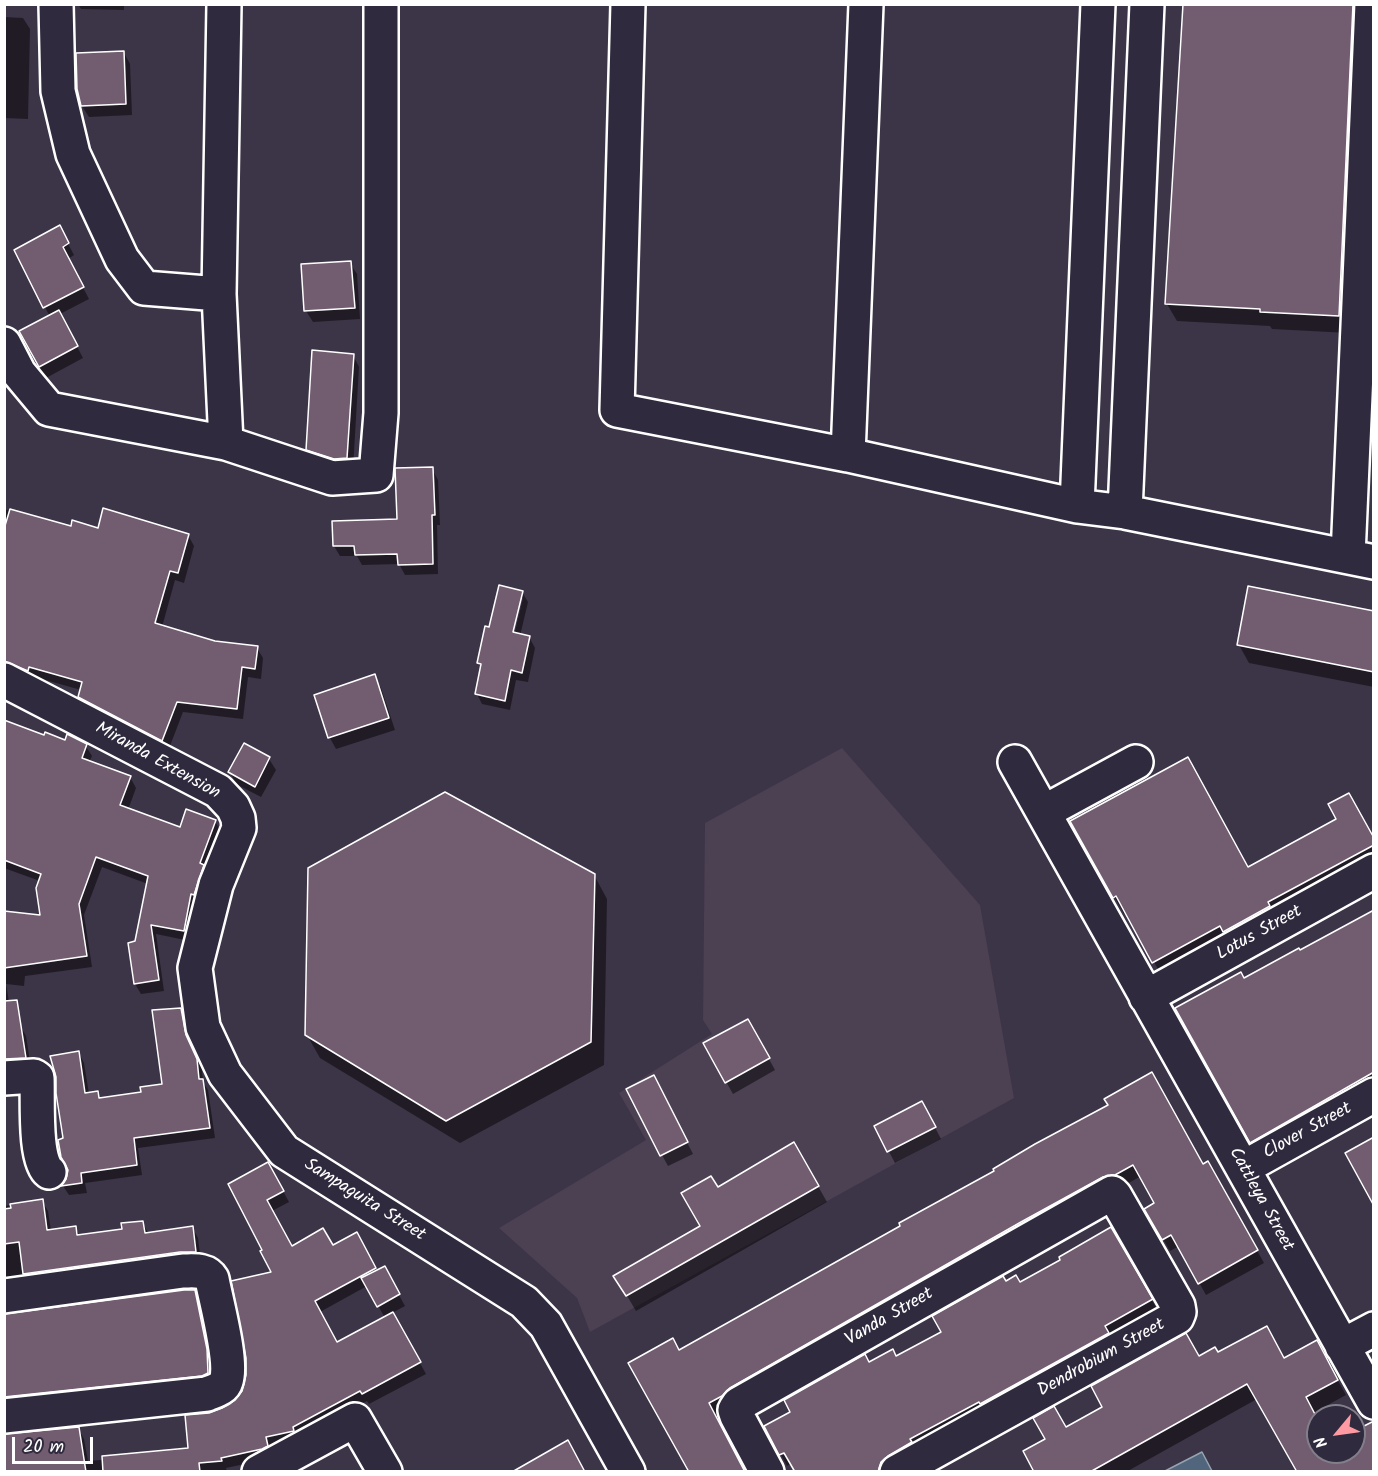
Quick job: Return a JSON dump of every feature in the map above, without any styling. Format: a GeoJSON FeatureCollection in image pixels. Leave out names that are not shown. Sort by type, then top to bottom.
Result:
{"type":"FeatureCollection","features":[{"type":"Feature","properties":{"kind":"street"},"geometry":{"type":"LineString","coordinates":[[56,4],[58,91],[73,154],[122,259],[144,288],[219,294]]}},
{"type":"Feature","properties":{"kind":"street"},"geometry":{"type":"LineString","coordinates":[[224,4],[219,294],[226,443]]}},
{"type":"Feature","properties":{"kind":"street"},"geometry":{"type":"LineString","coordinates":[[4,344],[19,373],[49,409],[226,443],[332,478],[376,475],[381,413],[381,4]]}},
{"type":"Feature","properties":{"kind":"street"},"geometry":{"type":"LineString","coordinates":[[628,4],[617,410],[848,455],[1077,506],[1125,512],[1361,559],[1372,4]]}},
{"type":"Feature","properties":{"kind":"street"},"geometry":{"type":"LineString","coordinates":[[848,455],[866,4]]}},
{"type":"Feature","properties":{"kind":"street"},"geometry":{"type":"LineString","coordinates":[[1077,506],[1098,4]]}},
{"type":"Feature","properties":{"kind":"street"},"geometry":{"type":"LineString","coordinates":[[1125,512],[1147,4]]}},
{"type":"Feature","properties":{"kind":"street","name":"Miranda Extension"},"geometry":{"type":"LineString","coordinates":[[4,680],[218,791],[233,807],[239,828],[216,885]]}},
{"type":"Feature","properties":{"kind":"street","name":"Cattleya Street"},"geometry":{"type":"LineString","coordinates":[[1016,762],[1374,1402]]}},
{"type":"Feature","properties":{"kind":"street"},"geometry":{"type":"LineString","coordinates":[[1044,813],[1136,762]]}},
{"type":"Feature","properties":{"kind":"street","name":"Lotus Street"},"geometry":{"type":"LineString","coordinates":[[1146,997],[1374,871]]}},
{"type":"Feature","properties":{"kind":"street","name":"Sampaguita Street"},"geometry":{"type":"LineString","coordinates":[[216,885],[195,968],[203,1027],[225,1074],[284,1151],[524,1302],[546,1325],[628,1472]]}},
{"type":"Feature","properties":{"kind":"street"},"geometry":{"type":"LineString","coordinates":[[4,1078],[34,1076],[37,1078],[40,1154],[43,1168],[49,1172]]}},
{"type":"Feature","properties":{"kind":"street","name":"Clover Street"},"geometry":{"type":"LineString","coordinates":[[1242,1168],[1374,1095]]}},
{"type":"Feature","properties":{"kind":"street","name":"Dendrobium Street"},"geometry":{"type":"LineString","coordinates":[[901,1470],[1178,1317],[1178,1306],[1127,1216],[1115,1196],[1112,1193],[1107,1194]]}},
{"type":"Feature","properties":{"kind":"street","name":"Vanda Street"},"geometry":{"type":"LineString","coordinates":[[767,1472],[737,1416],[735,1410],[739,1404],[1107,1194]]}},
{"type":"Feature","properties":{"kind":"street"},"geometry":{"type":"LineString","coordinates":[[4,1296],[183,1271],[203,1272],[209,1274],[212,1279],[227,1362],[227,1380],[207,1394],[4,1416]]}},
{"type":"Feature","properties":{"kind":"street"},"geometry":{"type":"LineString","coordinates":[[1342,1346],[1374,1329]]}},
{"type":"Feature","properties":{"kind":"street"},"geometry":{"type":"LineString","coordinates":[[259,1472],[355,1420],[385,1472]]}},
{"type":"Feature","properties":{"kind":"shaded area"},"geometry":{"type":"Polygon","coordinates":[[[842,748],[980,905],[1014,1098],[590,1332],[577,1298],[499,1228],[646,1140],[619,1093],[712,1034],[703,1020],[705,823],[842,748]]]}},
{"type":"Feature","properties":{"kind":"water"},"geometry":{"type":"Polygon","coordinates":[[[1202,1452],[1212,1471],[1165,1471],[1202,1452]]]}},
{"type":"Feature","properties":{"kind":"building"},"geometry":{"type":"Polygon","coordinates":[[[1183,4],[1353,4],[1339,316],[1165,304],[1183,4]]]}},
{"type":"Feature","properties":{"kind":"building"},"geometry":{"type":"Polygon","coordinates":[[[124,51],[126,104],[81,106],[77,89],[76,53],[124,51]]]}},
{"type":"Feature","properties":{"kind":"building"},"geometry":{"type":"Polygon","coordinates":[[[60,225],[69,243],[63,247],[84,287],[43,308],[14,250],[60,225]]]}},
{"type":"Feature","properties":{"kind":"building"},"geometry":{"type":"Polygon","coordinates":[[[351,261],[355,308],[304,311],[301,264],[351,261]]]}},
{"type":"Feature","properties":{"kind":"building"},"geometry":{"type":"Polygon","coordinates":[[[59,310],[78,346],[39,367],[19,331],[59,310]]]}},
{"type":"Feature","properties":{"kind":"building"},"geometry":{"type":"Polygon","coordinates":[[[312,350],[354,354],[347,458],[334,459],[306,450],[312,350]]]}},
{"type":"Feature","properties":{"kind":"building"},"geometry":{"type":"Polygon","coordinates":[[[433,467],[435,515],[432,515],[433,564],[398,565],[397,554],[355,555],[354,546],[333,546],[332,521],[397,519],[395,468],[433,467]]]}},
{"type":"Feature","properties":{"kind":"building"},"geometry":{"type":"Polygon","coordinates":[[[103,508],[189,534],[178,573],[170,571],[155,623],[215,641],[258,646],[255,669],[242,667],[237,709],[177,702],[162,741],[78,697],[82,682],[29,667],[28,671],[4,661],[4,529],[10,509],[71,526],[72,520],[98,528],[103,508]]]}},
{"type":"Feature","properties":{"kind":"building"},"geometry":{"type":"Polygon","coordinates":[[[499,585],[523,591],[513,632],[530,636],[522,673],[511,670],[505,701],[475,694],[481,664],[477,663],[485,626],[489,627],[499,585]]]}},
{"type":"Feature","properties":{"kind":"building"},"geometry":{"type":"Polygon","coordinates":[[[1248,586],[1374,611],[1374,672],[1237,645],[1248,586]]]}},
{"type":"Feature","properties":{"kind":"building"},"geometry":{"type":"Polygon","coordinates":[[[375,674],[389,718],[328,738],[314,695],[375,674]]]}},
{"type":"Feature","properties":{"kind":"building"},"geometry":{"type":"Polygon","coordinates":[[[4,720],[65,740],[67,734],[87,744],[82,758],[131,776],[120,805],[180,827],[186,809],[216,820],[200,863],[204,865],[194,895],[191,894],[184,931],[151,925],[159,980],[134,984],[128,943],[135,941],[148,876],[96,857],[79,904],[87,956],[4,968],[4,911],[40,915],[36,888],[41,874],[4,860],[4,720]]]}},
{"type":"Feature","properties":{"kind":"building"},"geometry":{"type":"Polygon","coordinates":[[[244,743],[270,757],[255,787],[228,772],[244,743]]]}},
{"type":"Feature","properties":{"kind":"building"},"geometry":{"type":"Polygon","coordinates":[[[1188,757],[1248,867],[1336,819],[1328,804],[1349,793],[1374,838],[1374,845],[1268,902],[1270,906],[1223,932],[1220,926],[1152,963],[1116,896],[1113,898],[1070,821],[1188,757]]]}},
{"type":"Feature","properties":{"kind":"building"},"geometry":{"type":"Polygon","coordinates":[[[445,792],[595,874],[591,1042],[446,1121],[305,1035],[308,868],[445,792]]]}},
{"type":"Feature","properties":{"kind":"building"},"geometry":{"type":"Polygon","coordinates":[[[1374,910],[1374,1072],[1250,1143],[1175,1008],[1241,972],[1244,978],[1374,910]]]}},
{"type":"Feature","properties":{"kind":"building"},"geometry":{"type":"Polygon","coordinates":[[[17,1000],[26,1058],[4,1059],[4,1001],[17,1000]]]}},
{"type":"Feature","properties":{"kind":"building"},"geometry":{"type":"Polygon","coordinates":[[[181,1008],[186,1035],[197,1059],[199,1079],[203,1079],[210,1128],[134,1138],[137,1165],[81,1173],[82,1183],[61,1186],[68,1170],[61,1157],[58,1140],[63,1138],[56,1093],[56,1077],[50,1056],[79,1051],[85,1093],[98,1091],[99,1098],[141,1092],[140,1087],[162,1084],[152,1010],[181,1008]]]}},
{"type":"Feature","properties":{"kind":"building"},"geometry":{"type":"Polygon","coordinates":[[[748,1019],[770,1058],[725,1083],[703,1043],[748,1019]]]}},
{"type":"Feature","properties":{"kind":"building"},"geometry":{"type":"Polygon","coordinates":[[[1152,1072],[1203,1164],[1208,1161],[1258,1250],[1198,1284],[1171,1235],[1162,1240],[1144,1209],[1154,1203],[1133,1165],[1115,1175],[1103,1177],[1021,1222],[730,1388],[722,1396],[709,1403],[745,1472],[689,1472],[628,1363],[673,1338],[679,1350],[900,1226],[899,1223],[994,1171],[993,1169],[1035,1144],[1108,1105],[1104,1099],[1152,1072]]]}},
{"type":"Feature","properties":{"kind":"building"},"geometry":{"type":"Polygon","coordinates":[[[654,1075],[688,1142],[660,1156],[626,1089],[654,1075]]]}},
{"type":"Feature","properties":{"kind":"building"},"geometry":{"type":"Polygon","coordinates":[[[922,1101],[936,1127],[887,1152],[874,1126],[922,1101]]]}},
{"type":"Feature","properties":{"kind":"building"},"geometry":{"type":"Polygon","coordinates":[[[1374,1137],[1374,1206],[1345,1153],[1374,1137]]]}},
{"type":"Feature","properties":{"kind":"building"},"geometry":{"type":"Polygon","coordinates":[[[794,1142],[819,1186],[626,1296],[613,1276],[700,1226],[681,1193],[711,1176],[718,1187],[794,1142]]]}},
{"type":"Feature","properties":{"kind":"building"},"geometry":{"type":"Polygon","coordinates":[[[268,1162],[284,1191],[267,1200],[292,1246],[323,1228],[333,1245],[357,1232],[376,1268],[315,1301],[337,1342],[393,1312],[421,1362],[362,1394],[360,1391],[293,1427],[294,1431],[266,1437],[268,1446],[262,1449],[221,1458],[222,1461],[199,1463],[200,1472],[103,1472],[102,1456],[188,1448],[185,1415],[209,1413],[222,1408],[235,1400],[242,1391],[246,1375],[246,1358],[231,1281],[271,1272],[228,1184],[268,1162]]]}},
{"type":"Feature","properties":{"kind":"building"},"geometry":{"type":"Polygon","coordinates":[[[43,1199],[47,1230],[76,1226],[77,1235],[122,1229],[121,1223],[143,1221],[145,1233],[193,1226],[196,1252],[180,1252],[23,1274],[19,1242],[4,1244],[4,1209],[11,1208],[10,1204],[43,1199]]]}},
{"type":"Feature","properties":{"kind":"building"},"geometry":{"type":"Polygon","coordinates":[[[1111,1227],[1153,1299],[1105,1326],[1109,1333],[980,1404],[979,1402],[910,1439],[912,1442],[881,1462],[878,1472],[795,1472],[784,1453],[779,1455],[764,1426],[790,1412],[784,1400],[865,1354],[869,1362],[893,1349],[896,1356],[941,1332],[932,1316],[1003,1276],[1006,1281],[1016,1275],[1020,1282],[1060,1260],[1059,1257],[1111,1227]]]}},
{"type":"Feature","properties":{"kind":"building"},"geometry":{"type":"Polygon","coordinates":[[[385,1266],[400,1294],[377,1307],[361,1278],[385,1266]]]}},
{"type":"Feature","properties":{"kind":"building"},"geometry":{"type":"Polygon","coordinates":[[[195,1290],[207,1349],[208,1373],[202,1376],[4,1397],[4,1314],[195,1290]]]}},
{"type":"Feature","properties":{"kind":"building"},"geometry":{"type":"Polygon","coordinates":[[[1267,1326],[1284,1358],[1317,1340],[1338,1380],[1306,1397],[1310,1404],[1306,1404],[1306,1464],[1366,1464],[1366,1425],[1374,1421],[1374,1472],[1297,1472],[1247,1384],[1090,1472],[1034,1472],[1023,1451],[1045,1439],[1033,1418],[1054,1406],[1066,1427],[1102,1407],[1091,1386],[1186,1333],[1199,1356],[1215,1347],[1218,1352],[1267,1326]]]}},
{"type":"Feature","properties":{"kind":"building"},"geometry":{"type":"Polygon","coordinates":[[[79,1427],[86,1472],[4,1472],[4,1434],[79,1427]]]}},
{"type":"Feature","properties":{"kind":"building"},"geometry":{"type":"Polygon","coordinates":[[[568,1440],[585,1472],[512,1472],[568,1440]]]}}]}
